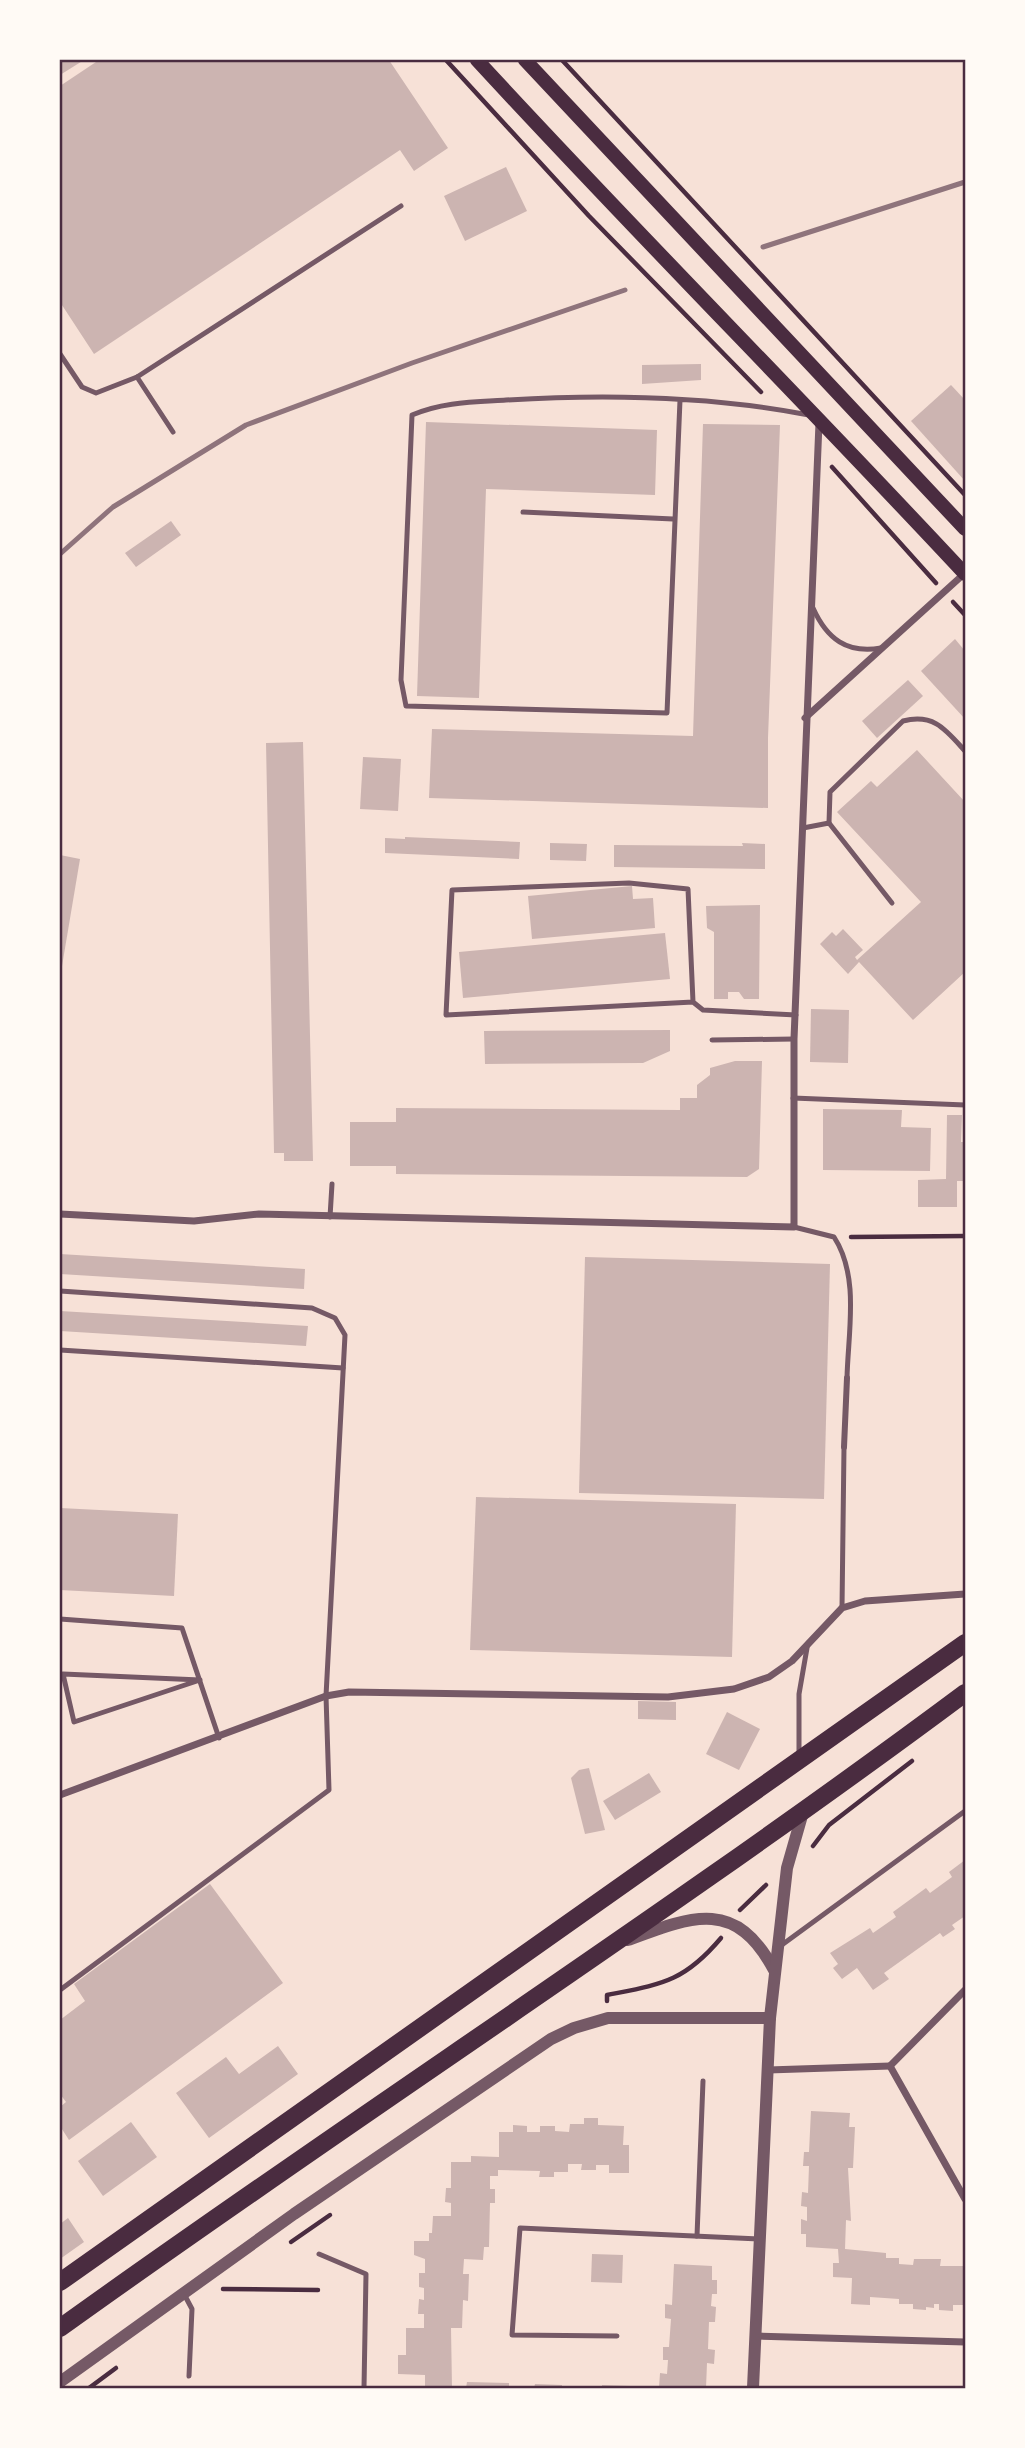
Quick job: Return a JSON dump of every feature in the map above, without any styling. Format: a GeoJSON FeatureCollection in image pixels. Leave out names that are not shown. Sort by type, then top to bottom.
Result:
{"type":"FeatureCollection","features":[{"type":"Feature","properties":{"kind":"main road"},"geometry":{"type":"LineString","coordinates":[[477,60],[610,203],[819,417],[965,573]]}},
{"type":"Feature","properties":{"kind":"main road"},"geometry":{"type":"LineString","coordinates":[[531,61],[965,529]]}},
{"type":"Feature","properties":{"kind":"main road"},"geometry":{"type":"LineString","coordinates":[[60,2282],[799,1763],[965,1643]]}},
{"type":"Feature","properties":{"kind":"main road"},"geometry":{"type":"LineString","coordinates":[[60,2328],[203,2225],[803,1812],[965,1693]]}},
{"type":"Feature","properties":{"kind":"street"},"geometry":{"type":"LineString","coordinates":[[60,1214],[194,1221],[259,1214],[794,1227],[794,1039],[819,417]]}},
{"type":"Feature","properties":{"kind":"street"},"geometry":{"type":"LineString","coordinates":[[805,718],[965,573]]}},
{"type":"Feature","properties":{"kind":"street"},"geometry":{"type":"LineString","coordinates":[[844,1447],[847,1378]]}},
{"type":"Feature","properties":{"kind":"street"},"geometry":{"type":"LineString","coordinates":[[60,1795],[326,1696],[349,1692],[668,1698],[734,1689],[769,1677],[807,1648],[819,1629],[842,1608],[866,1601],[965,1594]]}},
{"type":"Feature","properties":{"kind":"street"},"geometry":{"type":"LineString","coordinates":[[753,2389],[774,1970],[787,1868],[803,1812]]}},
{"type":"Feature","properties":{"kind":"street"},"geometry":{"type":"LineString","coordinates":[[608,1947],[684,1920],[717,1918],[732,1923],[757,1940],[774,1970]]}},
{"type":"Feature","properties":{"kind":"street"},"geometry":{"type":"LineString","coordinates":[[768,2070],[890,2066],[965,1990]]}},
{"type":"Feature","properties":{"kind":"street"},"geometry":{"type":"LineString","coordinates":[[60,2382],[183,2293],[529,2054],[574,2028],[608,2018],[631,2016],[770,2018]]}},
{"type":"Feature","properties":{"kind":"street"},"geometry":{"type":"LineString","coordinates":[[890,2066],[965,2199]]}},
{"type":"Feature","properties":{"kind":"street"},"geometry":{"type":"LineString","coordinates":[[756,2336],[965,2342]]}},
{"type":"Feature","properties":{"kind":"lane"},"geometry":{"type":"LineString","coordinates":[[60,354],[82,387],[96,393],[137,377],[401,206]]}},
{"type":"Feature","properties":{"kind":"lane"},"geometry":{"type":"LineString","coordinates":[[137,377],[173,432]]}},
{"type":"Feature","properties":{"kind":"lane"},"geometry":{"type":"LineString","coordinates":[[680,400],[667,713],[406,706],[401,680],[412,415],[435,405],[557,397],[680,400],[778,409],[819,417]]}},
{"type":"Feature","properties":{"kind":"lane"},"geometry":{"type":"LineString","coordinates":[[523,512],[673,519]]}},
{"type":"Feature","properties":{"kind":"lane"},"geometry":{"type":"LineString","coordinates":[[811,602],[821,627],[835,641],[851,649],[882,648]]}},
{"type":"Feature","properties":{"kind":"lane"},"geometry":{"type":"LineString","coordinates":[[892,903],[829,824],[830,792],[903,721],[919,717],[943,726],[965,751]]}},
{"type":"Feature","properties":{"kind":"lane"},"geometry":{"type":"LineString","coordinates":[[803,828],[829,824]]}},
{"type":"Feature","properties":{"kind":"lane"},"geometry":{"type":"LineString","coordinates":[[693,1002],[688,889],[629,883],[452,890],[446,1015],[693,1002],[703,1010],[796,1015]]}},
{"type":"Feature","properties":{"kind":"lane"},"geometry":{"type":"LineString","coordinates":[[712,1040],[794,1039]]}},
{"type":"Feature","properties":{"kind":"lane"},"geometry":{"type":"LineString","coordinates":[[793,1097],[965,1105]]}},
{"type":"Feature","properties":{"kind":"lane"},"geometry":{"type":"LineString","coordinates":[[330,1217],[332,1184]]}},
{"type":"Feature","properties":{"kind":"lane"},"geometry":{"type":"LineString","coordinates":[[794,1227],[834,1237],[844,1253],[850,1282],[847,1378]]}},
{"type":"Feature","properties":{"kind":"lane"},"geometry":{"type":"LineString","coordinates":[[60,1291],[312,1308],[335,1318],[345,1335],[326,1696],[329,1790],[60,1990]]}},
{"type":"Feature","properties":{"kind":"lane"},"geometry":{"type":"LineString","coordinates":[[60,1350],[343,1368]]}},
{"type":"Feature","properties":{"kind":"lane"},"geometry":{"type":"LineString","coordinates":[[842,1608],[844,1447]]}},
{"type":"Feature","properties":{"kind":"lane"},"geometry":{"type":"LineString","coordinates":[[60,1619],[182,1628],[219,1738]]}},
{"type":"Feature","properties":{"kind":"lane"},"geometry":{"type":"LineString","coordinates":[[799,1763],[799,1694],[807,1648]]}},
{"type":"Feature","properties":{"kind":"lane"},"geometry":{"type":"LineString","coordinates":[[63,1674],[200,1680],[74,1722],[62,1692],[63,1674]]}},
{"type":"Feature","properties":{"kind":"lane"},"geometry":{"type":"LineString","coordinates":[[776,1949],[965,1811]]}},
{"type":"Feature","properties":{"kind":"lane"},"geometry":{"type":"LineString","coordinates":[[698,2236],[703,2081]]}},
{"type":"Feature","properties":{"kind":"lane"},"geometry":{"type":"LineString","coordinates":[[617,2336],[512,2335],[520,2228],[760,2239]]}},
{"type":"Feature","properties":{"kind":"lane"},"geometry":{"type":"LineString","coordinates":[[319,2254],[366,2274],[364,2389]]}},
{"type":"Feature","properties":{"kind":"lane"},"geometry":{"type":"LineString","coordinates":[[183,2293],[192,2309],[190,2376]]}},
{"type":"Feature","properties":{"kind":"path"},"geometry":{"type":"LineString","coordinates":[[446,60],[589,216],[778,409]]}},
{"type":"Feature","properties":{"kind":"path"},"geometry":{"type":"LineString","coordinates":[[562,60],[965,495]]}},
{"type":"Feature","properties":{"kind":"path"},"geometry":{"type":"LineString","coordinates":[[817,451],[965,615]]}},
{"type":"Feature","properties":{"kind":"path"},"geometry":{"type":"LineString","coordinates":[[834,1237],[965,1237]]}},
{"type":"Feature","properties":{"kind":"path"},"geometry":{"type":"LineString","coordinates":[[222,2289],[318,2290]]}},
{"type":"Feature","properties":{"kind":"building"},"geometry":{"type":"Polygon","coordinates":[[[60,60],[84,60],[60,75],[60,60]]]}},
{"type":"Feature","properties":{"kind":"building"},"geometry":{"type":"Polygon","coordinates":[[[99,60],[389,60],[448,148],[414,171],[400,150],[94,354],[60,302],[60,86],[99,60]]]}},
{"type":"Feature","properties":{"kind":"building"},"geometry":{"type":"Polygon","coordinates":[[[506,167],[527,211],[465,241],[444,196],[506,167]]]}},
{"type":"Feature","properties":{"kind":"building"},"geometry":{"type":"Polygon","coordinates":[[[701,364],[701,380],[642,384],[642,365],[701,364]]]}},
{"type":"Feature","properties":{"kind":"building"},"geometry":{"type":"Polygon","coordinates":[[[951,385],[965,400],[965,481],[911,421],[951,385]]]}},
{"type":"Feature","properties":{"kind":"building"},"geometry":{"type":"Polygon","coordinates":[[[426,422],[657,430],[655,495],[486,489],[479,698],[417,696],[426,422]]]}},
{"type":"Feature","properties":{"kind":"building"},"geometry":{"type":"Polygon","coordinates":[[[703,424],[780,425],[768,738],[768,808],[429,798],[432,729],[693,736],[703,424]]]}},
{"type":"Feature","properties":{"kind":"building"},"geometry":{"type":"Polygon","coordinates":[[[171,521],[181,535],[136,567],[125,553],[171,521]]]}},
{"type":"Feature","properties":{"kind":"building"},"geometry":{"type":"Polygon","coordinates":[[[955,639],[965,651],[965,719],[921,671],[955,639]]]}},
{"type":"Feature","properties":{"kind":"building"},"geometry":{"type":"Polygon","coordinates":[[[908,680],[923,696],[877,738],[862,721],[908,680]]]}},
{"type":"Feature","properties":{"kind":"building"},"geometry":{"type":"Polygon","coordinates":[[[303,742],[313,1161],[284,1161],[284,1153],[274,1153],[266,743],[303,742]]]}},
{"type":"Feature","properties":{"kind":"building"},"geometry":{"type":"Polygon","coordinates":[[[917,750],[965,802],[965,972],[913,1020],[859,962],[848,974],[820,944],[832,932],[836,936],[843,929],[863,950],[855,957],[857,960],[921,902],[837,812],[871,781],[877,787],[917,750]]]}},
{"type":"Feature","properties":{"kind":"building"},"geometry":{"type":"Polygon","coordinates":[[[363,757],[401,759],[398,811],[360,809],[363,757]]]}},
{"type":"Feature","properties":{"kind":"building"},"geometry":{"type":"Polygon","coordinates":[[[385,838],[520,842],[519,859],[385,853],[385,838]]]}},
{"type":"Feature","properties":{"kind":"building"},"geometry":{"type":"Polygon","coordinates":[[[550,843],[587,844],[586,861],[550,860],[550,843]]]}},
{"type":"Feature","properties":{"kind":"building"},"geometry":{"type":"Polygon","coordinates":[[[742,843],[765,844],[765,869],[614,867],[614,845],[743,846],[742,843]]]}},
{"type":"Feature","properties":{"kind":"building"},"geometry":{"type":"Polygon","coordinates":[[[60,855],[80,859],[61,972],[60,972],[60,855]]]}},
{"type":"Feature","properties":{"kind":"building"},"geometry":{"type":"Polygon","coordinates":[[[632,886],[633,899],[653,898],[655,928],[532,939],[528,896],[632,886]]]}},
{"type":"Feature","properties":{"kind":"building"},"geometry":{"type":"Polygon","coordinates":[[[760,905],[759,999],[744,999],[739,992],[728,992],[728,999],[714,999],[714,932],[707,928],[706,906],[760,905]]]}},
{"type":"Feature","properties":{"kind":"building"},"geometry":{"type":"Polygon","coordinates":[[[665,933],[670,979],[463,998],[459,952],[665,933]]]}},
{"type":"Feature","properties":{"kind":"building"},"geometry":{"type":"Polygon","coordinates":[[[811,1009],[849,1010],[848,1063],[810,1062],[811,1009]]]}},
{"type":"Feature","properties":{"kind":"building"},"geometry":{"type":"Polygon","coordinates":[[[670,1030],[670,1051],[643,1063],[485,1064],[484,1031],[670,1030]]]}},
{"type":"Feature","properties":{"kind":"building"},"geometry":{"type":"Polygon","coordinates":[[[735,1061],[762,1061],[759,1169],[747,1177],[396,1174],[396,1166],[350,1166],[350,1122],[396,1122],[396,1108],[680,1110],[680,1098],[697,1098],[697,1085],[710,1075],[710,1068],[735,1061]]]}},
{"type":"Feature","properties":{"kind":"building"},"geometry":{"type":"Polygon","coordinates":[[[823,1109],[902,1110],[901,1127],[931,1128],[930,1171],[823,1170],[823,1109]]]}},
{"type":"Feature","properties":{"kind":"building"},"geometry":{"type":"Polygon","coordinates":[[[947,1115],[962,1115],[961,1142],[965,1142],[965,1181],[957,1181],[957,1207],[918,1207],[918,1180],[946,1179],[947,1115]]]}},
{"type":"Feature","properties":{"kind":"building"},"geometry":{"type":"Polygon","coordinates":[[[60,1254],[305,1269],[304,1289],[60,1274],[60,1254]]]}},
{"type":"Feature","properties":{"kind":"building"},"geometry":{"type":"Polygon","coordinates":[[[585,1257],[830,1264],[824,1499],[579,1493],[585,1257]]]}},
{"type":"Feature","properties":{"kind":"building"},"geometry":{"type":"Polygon","coordinates":[[[60,1311],[308,1326],[306,1346],[60,1331],[60,1311]]]}},
{"type":"Feature","properties":{"kind":"building"},"geometry":{"type":"Polygon","coordinates":[[[476,1497],[736,1504],[732,1657],[470,1650],[476,1497]]]}},
{"type":"Feature","properties":{"kind":"building"},"geometry":{"type":"Polygon","coordinates":[[[60,1508],[178,1514],[174,1596],[60,1590],[60,1508]]]}},
{"type":"Feature","properties":{"kind":"building"},"geometry":{"type":"Polygon","coordinates":[[[638,1701],[676,1702],[676,1720],[638,1719],[638,1701]]]}},
{"type":"Feature","properties":{"kind":"building"},"geometry":{"type":"Polygon","coordinates":[[[727,1712],[760,1729],[739,1770],[706,1754],[727,1712]]]}},
{"type":"Feature","properties":{"kind":"building"},"geometry":{"type":"Polygon","coordinates":[[[589,1768],[605,1830],[585,1834],[571,1778],[579,1770],[589,1768]]]}},
{"type":"Feature","properties":{"kind":"building"},"geometry":{"type":"Polygon","coordinates":[[[649,1773],[661,1792],[615,1820],[603,1801],[649,1773]]]}},
{"type":"Feature","properties":{"kind":"building"},"geometry":{"type":"Polygon","coordinates":[[[965,1860],[965,1916],[952,1925],[955,1929],[943,1937],[940,1933],[884,1973],[889,1979],[873,1990],[857,1968],[842,1979],[833,1968],[838,1964],[830,1953],[870,1928],[873,1933],[896,1917],[893,1912],[926,1888],[930,1893],[952,1877],[949,1872],[965,1860]]]}},
{"type":"Feature","properties":{"kind":"building"},"geometry":{"type":"Polygon","coordinates":[[[210,1884],[283,1983],[69,2140],[60,2126],[60,2107],[66,2102],[60,2094],[60,2020],[85,2001],[74,1984],[210,1884]]]}},
{"type":"Feature","properties":{"kind":"building"},"geometry":{"type":"Polygon","coordinates":[[[278,2046],[298,2074],[209,2138],[176,2093],[226,2057],[239,2074],[278,2046]]]}},
{"type":"Feature","properties":{"kind":"building"},"geometry":{"type":"Polygon","coordinates":[[[811,2111],[850,2113],[849,2127],[855,2127],[853,2168],[848,2168],[851,2221],[846,2220],[845,2249],[886,2253],[886,2258],[899,2258],[899,2264],[913,2265],[914,2259],[941,2259],[940,2266],[965,2266],[965,2305],[953,2305],[953,2311],[939,2310],[939,2304],[934,2304],[934,2308],[926,2307],[926,2310],[913,2309],[913,2304],[899,2304],[899,2299],[870,2297],[870,2305],[851,2304],[852,2278],[833,2277],[833,2263],[839,2263],[838,2249],[806,2247],[806,2234],[801,2234],[801,2219],[807,2221],[807,2207],[801,2206],[802,2192],[808,2193],[809,2166],[803,2166],[804,2152],[809,2152],[811,2111]]]}},
{"type":"Feature","properties":{"kind":"building"},"geometry":{"type":"Polygon","coordinates":[[[584,2118],[598,2118],[598,2125],[624,2126],[623,2145],[629,2145],[629,2173],[609,2173],[609,2165],[596,2165],[596,2170],[581,2170],[582,2164],[568,2164],[568,2172],[554,2172],[554,2177],[539,2177],[540,2171],[498,2170],[498,2176],[490,2176],[490,2189],[495,2189],[495,2203],[490,2203],[489,2247],[484,2247],[483,2260],[464,2259],[463,2274],[469,2274],[468,2301],[463,2300],[462,2328],[451,2328],[452,2388],[425,2388],[425,2375],[398,2374],[398,2355],[406,2355],[406,2328],[424,2328],[424,2314],[418,2314],[419,2299],[424,2300],[424,2288],[419,2287],[419,2273],[425,2273],[425,2259],[414,2255],[414,2241],[429,2241],[433,2216],[451,2216],[451,2203],[445,2202],[446,2188],[451,2188],[451,2162],[471,2162],[471,2156],[499,2157],[499,2132],[513,2132],[513,2125],[527,2126],[527,2132],[540,2132],[540,2126],[555,2126],[555,2131],[569,2132],[570,2124],[584,2124],[584,2118]]]}},
{"type":"Feature","properties":{"kind":"building"},"geometry":{"type":"Polygon","coordinates":[[[131,2122],[157,2157],[103,2196],[78,2161],[131,2122]]]}},
{"type":"Feature","properties":{"kind":"building"},"geometry":{"type":"Polygon","coordinates":[[[68,2218],[84,2242],[60,2259],[60,2224],[68,2218]]]}},
{"type":"Feature","properties":{"kind":"building"},"geometry":{"type":"Polygon","coordinates":[[[592,2254],[623,2255],[622,2283],[591,2282],[592,2254]]]}},
{"type":"Feature","properties":{"kind":"building"},"geometry":{"type":"Polygon","coordinates":[[[674,2264],[712,2266],[712,2280],[717,2280],[717,2294],[712,2294],[711,2306],[716,2307],[715,2322],[709,2322],[708,2349],[715,2350],[714,2364],[707,2363],[706,2388],[659,2388],[660,2373],[667,2374],[668,2360],[663,2360],[663,2347],[669,2347],[671,2319],[665,2318],[665,2304],[672,2305],[674,2264]]]}},
{"type":"Feature","properties":{"kind":"building"},"geometry":{"type":"Polygon","coordinates":[[[467,2382],[509,2383],[509,2388],[466,2388],[467,2382]]]}},
{"type":"Feature","properties":{"kind":"building"},"geometry":{"type":"Polygon","coordinates":[[[535,2384],[562,2385],[562,2388],[534,2388],[535,2384]]]}},
{"type":"Feature","properties":{"kind":"building"},"geometry":{"type":"Polygon","coordinates":[[[602,2385],[630,2386],[630,2388],[602,2388],[602,2385]]]}},
{"type":"Feature","properties":{"kind":"railway"},"geometry":{"type":"LineString","coordinates":[[763,247],[965,182]]}},
{"type":"Feature","properties":{"kind":"railway"},"geometry":{"type":"LineString","coordinates":[[60,554],[113,507],[246,425],[412,363],[625,290]]}}]}
